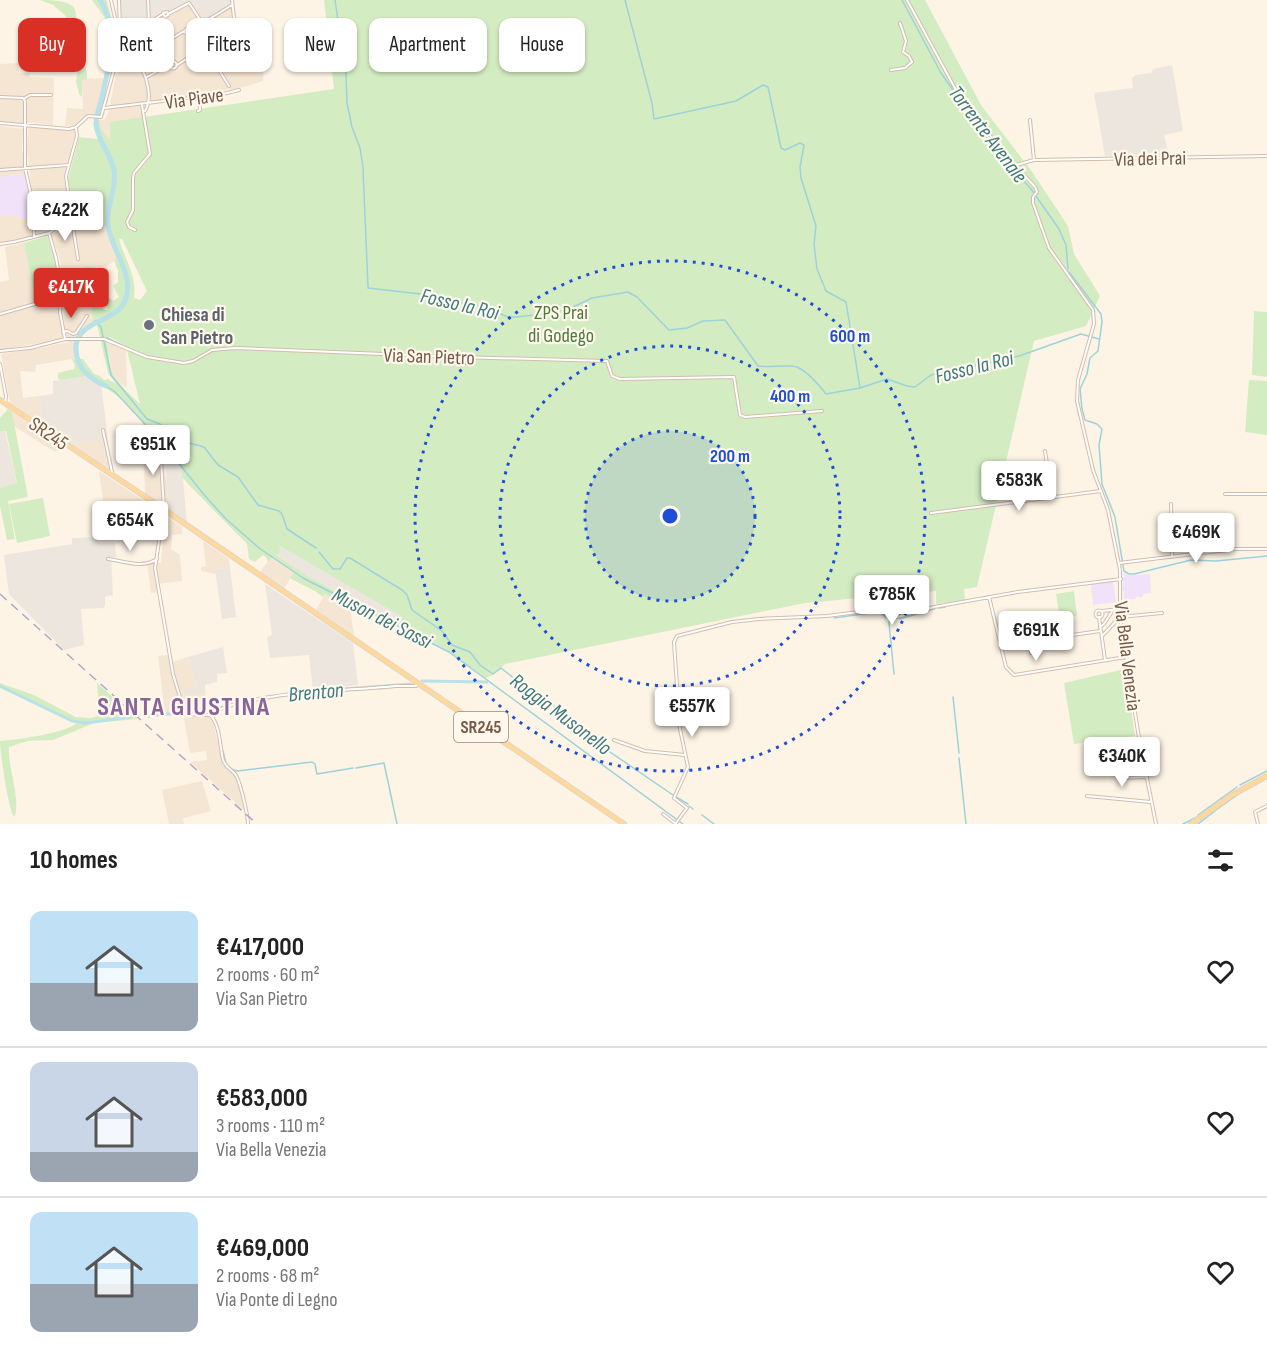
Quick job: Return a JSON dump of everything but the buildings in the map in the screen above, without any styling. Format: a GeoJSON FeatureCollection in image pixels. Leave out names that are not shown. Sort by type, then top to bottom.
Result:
{"type":"FeatureCollection","features":[{"type":"Feature","properties":{"kind":"main road","name":"SR245"},"geometry":{"type":"LineString","coordinates":[[2,401],[624,824]]}},
{"type":"Feature","properties":{"kind":"main road"},"geometry":{"type":"LineString","coordinates":[[1193,823],[1232,795],[1267,776]]}},
{"type":"Feature","properties":{"kind":"street"},"geometry":{"type":"LineString","coordinates":[[0,123],[58,129],[76,127],[91,115],[100,117],[118,55],[117,27],[111,0]]}},
{"type":"Feature","properties":{"kind":"street"},"geometry":{"type":"LineString","coordinates":[[119,0],[120,18]]}},
{"type":"Feature","properties":{"kind":"street"},"geometry":{"type":"LineString","coordinates":[[148,0],[149,18]]}},
{"type":"Feature","properties":{"kind":"street"},"geometry":{"type":"LineString","coordinates":[[232,0],[234,18]]}},
{"type":"Feature","properties":{"kind":"street","name":"Via Bella Venezia"},"geometry":{"type":"LineString","coordinates":[[907,0],[957,92],[998,146],[1035,187],[1034,203],[1049,248],[1092,307],[1094,320],[1078,380],[1077,395],[1092,466],[1108,510],[1121,563],[1120,617],[1156,823]]}},
{"type":"Feature","properties":{"kind":"street"},"geometry":{"type":"LineString","coordinates":[[156,18],[188,2],[199,18]]}},
{"type":"Feature","properties":{"kind":"street"},"geometry":{"type":"LineString","coordinates":[[212,18],[232,5]]}},
{"type":"Feature","properties":{"kind":"street"},"geometry":{"type":"LineString","coordinates":[[891,70],[905,68],[912,62],[903,52],[906,41],[900,23]]}},
{"type":"Feature","properties":{"kind":"street"},"geometry":{"type":"LineString","coordinates":[[147,77],[174,61],[178,63],[186,59]]}},
{"type":"Feature","properties":{"kind":"street"},"geometry":{"type":"LineString","coordinates":[[144,72],[147,77],[148,104]]}},
{"type":"Feature","properties":{"kind":"street"},"geometry":{"type":"LineString","coordinates":[[220,72],[229,86]]}},
{"type":"Feature","properties":{"kind":"street","name":"Via Piave"},"geometry":{"type":"LineString","coordinates":[[104,108],[198,98],[234,93],[239,90]]}},
{"type":"Feature","properties":{"kind":"street"},"geometry":{"type":"LineString","coordinates":[[0,97],[24,99],[30,94],[51,95]]}},
{"type":"Feature","properties":{"kind":"street"},"geometry":{"type":"LineString","coordinates":[[198,98],[201,110],[198,111]]}},
{"type":"Feature","properties":{"kind":"street"},"geometry":{"type":"LineString","coordinates":[[24,99],[25,168],[33,204],[34,237]]}},
{"type":"Feature","properties":{"kind":"street","name":"Via Piave"},"geometry":{"type":"LineString","coordinates":[[144,113],[148,104]]}},
{"type":"Feature","properties":{"kind":"street","name":"Via Piave"},"geometry":{"type":"LineString","coordinates":[[135,230],[129,227],[127,222],[133,210],[133,178],[137,169],[150,154],[142,105]]}},
{"type":"Feature","properties":{"kind":"street"},"geometry":{"type":"LineString","coordinates":[[1030,120],[1034,160]]}},
{"type":"Feature","properties":{"kind":"street"},"geometry":{"type":"LineString","coordinates":[[0,244],[49,233],[68,218],[71,209],[66,178],[77,136],[76,127]]}},
{"type":"Feature","properties":{"kind":"street","name":"Via dei Prai"},"geometry":{"type":"LineString","coordinates":[[1015,165],[1034,160],[1267,156]]}},
{"type":"Feature","properties":{"kind":"street"},"geometry":{"type":"LineString","coordinates":[[0,170],[69,165]]}},
{"type":"Feature","properties":{"kind":"street"},"geometry":{"type":"LineString","coordinates":[[68,218],[72,221],[78,259]]}},
{"type":"Feature","properties":{"kind":"street"},"geometry":{"type":"LineString","coordinates":[[49,233],[62,291],[60,312],[65,339]]}},
{"type":"Feature","properties":{"kind":"street"},"geometry":{"type":"LineString","coordinates":[[0,314],[52,299],[62,299]]}},
{"type":"Feature","properties":{"kind":"street"},"geometry":{"type":"LineString","coordinates":[[63,332],[76,333],[87,316]]}},
{"type":"Feature","properties":{"kind":"street","name":"Via San Pietro"},"geometry":{"type":"LineString","coordinates":[[0,351],[30,348],[65,339],[103,339],[147,357],[184,363],[193,362],[212,350],[236,348],[607,361],[612,376],[620,379],[734,377],[740,415],[745,417],[822,411]]}},
{"type":"Feature","properties":{"kind":"street"},"geometry":{"type":"LineString","coordinates":[[0,364],[6,396],[2,401]]}},
{"type":"Feature","properties":{"kind":"street"},"geometry":{"type":"LineString","coordinates":[[103,430],[111,462],[110,475]]}},
{"type":"Feature","properties":{"kind":"street"},"geometry":{"type":"LineString","coordinates":[[160,446],[163,511],[155,568],[173,674],[186,715],[211,714],[240,704],[270,698],[416,686],[418,684]]}},
{"type":"Feature","properties":{"kind":"street"},"geometry":{"type":"LineString","coordinates":[[1045,451],[1052,497]]}},
{"type":"Feature","properties":{"kind":"street"},"geometry":{"type":"LineString","coordinates":[[931,513],[1101,491]]}},
{"type":"Feature","properties":{"kind":"street"},"geometry":{"type":"LineString","coordinates":[[1225,494],[1267,494]]}},
{"type":"Feature","properties":{"kind":"street"},"geometry":{"type":"LineString","coordinates":[[1171,504],[1172,557]]}},
{"type":"Feature","properties":{"kind":"street"},"geometry":{"type":"LineString","coordinates":[[1121,563],[1234,549],[1267,549]]}},
{"type":"Feature","properties":{"kind":"street"},"geometry":{"type":"LineString","coordinates":[[108,559],[138,564],[152,563],[156,559]]}},
{"type":"Feature","properties":{"kind":"street"},"geometry":{"type":"LineString","coordinates":[[663,813],[677,821],[687,808],[675,798],[688,771],[681,739],[675,637],[732,622],[759,619],[827,616],[874,610],[897,617],[934,607],[1042,588],[1121,579]]}},
{"type":"Feature","properties":{"kind":"street"},"geometry":{"type":"LineString","coordinates":[[989,597],[1006,667],[1012,673],[1020,675],[1126,657]]}},
{"type":"Feature","properties":{"kind":"street"},"geometry":{"type":"LineString","coordinates":[[1105,660],[1099,617],[1102,615],[1101,611],[1120,609]]}},
{"type":"Feature","properties":{"kind":"street"},"geometry":{"type":"LineString","coordinates":[[1030,641],[1100,629],[1113,610]]}},
{"type":"Feature","properties":{"kind":"street"},"geometry":{"type":"LineString","coordinates":[[1031,653],[1026,618],[1046,613]]}},
{"type":"Feature","properties":{"kind":"street"},"geometry":{"type":"LineString","coordinates":[[1101,637],[1120,617],[1162,613]]}},
{"type":"Feature","properties":{"kind":"street"},"geometry":{"type":"LineString","coordinates":[[658,714],[679,712]]}},
{"type":"Feature","properties":{"kind":"street"},"geometry":{"type":"LineString","coordinates":[[211,714],[225,765],[237,776],[242,800],[248,811],[248,824]]}},
{"type":"Feature","properties":{"kind":"street"},"geometry":{"type":"LineString","coordinates":[[614,740],[645,751],[685,755]]}},
{"type":"Feature","properties":{"kind":"street"},"geometry":{"type":"LineString","coordinates":[[1109,760],[1118,756],[1121,778],[1147,777]]}},
{"type":"Feature","properties":{"kind":"street"},"geometry":{"type":"LineString","coordinates":[[1086,796],[1151,802]]}},
{"type":"Feature","properties":{"kind":"street"},"geometry":{"type":"LineString","coordinates":[[1258,824],[1256,812],[1267,806]]}},
{"type":"Feature","properties":{"kind":"shaded area"},"geometry":{"type":"Polygon","coordinates":[[[120,0],[232,0],[233,5],[207,18],[204,18],[188,2],[170,11],[166,9],[151,18],[120,18],[120,0]]]}},
{"type":"Feature","properties":{"kind":"shaded area"},"geometry":{"type":"Polygon","coordinates":[[[188,2],[233,5],[235,18],[186,18],[186,72],[264,72],[263,81],[244,87],[142,103],[148,149],[111,144],[99,120],[104,120],[108,114],[116,72],[174,72],[174,18],[151,18],[166,9],[188,2]]]}},
{"type":"Feature","properties":{"kind":"shaded area"},"geometry":{"type":"Polygon","coordinates":[[[18,63],[19,73],[29,73],[30,77],[54,78],[53,125],[0,122],[0,64],[18,63]]]}},
{"type":"Feature","properties":{"kind":"shaded area"},"geometry":{"type":"Polygon","coordinates":[[[1172,65],[1183,131],[1164,135],[1169,155],[1105,156],[1094,93],[1133,88],[1132,78],[1136,75],[1151,73],[1153,69],[1172,65]]]}},
{"type":"Feature","properties":{"kind":"shaded area"},"geometry":{"type":"Polygon","coordinates":[[[106,78],[95,115],[87,116],[75,125],[65,126],[67,108],[83,109],[82,79],[106,78]]]}},
{"type":"Feature","properties":{"kind":"shaded area"},"geometry":{"type":"Polygon","coordinates":[[[0,126],[23,129],[22,148],[26,174],[0,177],[0,126]]]}},
{"type":"Feature","properties":{"kind":"shaded area"},"geometry":{"type":"Polygon","coordinates":[[[31,126],[74,130],[75,133],[64,179],[70,206],[69,214],[55,228],[36,235],[27,148],[28,128],[31,126]]]}},
{"type":"Feature","properties":{"kind":"shaded area"},"geometry":{"type":"Polygon","coordinates":[[[26,174],[30,217],[20,219],[18,215],[0,216],[0,177],[26,174]]]}},
{"type":"Feature","properties":{"kind":"shaded area"},"geometry":{"type":"Polygon","coordinates":[[[18,214],[20,219],[30,217],[32,237],[0,243],[0,216],[18,214]]]}},
{"type":"Feature","properties":{"kind":"shaded area"},"geometry":{"type":"Polygon","coordinates":[[[72,218],[109,225],[119,257],[101,271],[96,267],[85,266],[84,290],[86,297],[91,297],[94,311],[91,317],[93,322],[86,327],[77,340],[78,358],[36,365],[35,372],[20,371],[23,398],[39,396],[43,425],[10,403],[1,354],[68,342],[63,316],[65,298],[62,273],[51,235],[72,218]]]}},
{"type":"Feature","properties":{"kind":"shaded area"},"geometry":{"type":"Polygon","coordinates":[[[24,243],[35,298],[61,295],[59,317],[64,339],[0,350],[0,282],[9,280],[5,247],[24,243]]]}},
{"type":"Feature","properties":{"kind":"shaded area"},"geometry":{"type":"Polygon","coordinates":[[[107,342],[126,350],[127,388],[112,373],[107,342]]]}},
{"type":"Feature","properties":{"kind":"shaded area"},"geometry":{"type":"Polygon","coordinates":[[[88,376],[101,384],[108,439],[77,442],[76,447],[43,425],[39,396],[53,394],[53,381],[88,376]]]}},
{"type":"Feature","properties":{"kind":"shaded area"},"geometry":{"type":"Polygon","coordinates":[[[12,412],[63,446],[55,452],[14,426],[12,412]]]}},
{"type":"Feature","properties":{"kind":"shaded area"},"geometry":{"type":"Polygon","coordinates":[[[142,421],[163,442],[169,510],[145,494],[142,421]]]}},
{"type":"Feature","properties":{"kind":"shaded area"},"geometry":{"type":"Polygon","coordinates":[[[0,431],[5,431],[17,484],[0,488],[0,431]]]}},
{"type":"Feature","properties":{"kind":"shaded area"},"geometry":{"type":"Polygon","coordinates":[[[108,439],[113,472],[76,447],[77,442],[108,439]]]}},
{"type":"Feature","properties":{"kind":"shaded area"},"geometry":{"type":"Polygon","coordinates":[[[163,442],[184,468],[182,469],[187,523],[169,510],[163,442]]]}},
{"type":"Feature","properties":{"kind":"shaded area"},"geometry":{"type":"Polygon","coordinates":[[[99,471],[144,501],[143,510],[130,511],[129,501],[103,500],[99,471]]]}},
{"type":"Feature","properties":{"kind":"shaded area"},"geometry":{"type":"Polygon","coordinates":[[[163,514],[182,527],[182,534],[172,535],[171,549],[180,555],[182,581],[158,584],[159,592],[151,593],[147,562],[161,563],[163,514]]]}},
{"type":"Feature","properties":{"kind":"shaded area"},"geometry":{"type":"Polygon","coordinates":[[[98,537],[99,543],[115,543],[116,557],[111,557],[113,595],[105,597],[103,608],[81,609],[84,645],[64,650],[9,594],[4,555],[72,544],[72,538],[98,537]]]}},
{"type":"Feature","properties":{"kind":"shaded area"},"geometry":{"type":"Polygon","coordinates":[[[203,541],[229,559],[230,568],[215,569],[216,574],[201,571],[201,567],[206,566],[203,541]]]}},
{"type":"Feature","properties":{"kind":"shaded area"},"geometry":{"type":"Polygon","coordinates":[[[280,546],[291,547],[403,612],[403,619],[393,618],[392,620],[309,577],[275,554],[280,546]]]}},
{"type":"Feature","properties":{"kind":"shaded area"},"geometry":{"type":"Polygon","coordinates":[[[272,556],[294,572],[284,589],[260,572],[272,556]]]}},
{"type":"Feature","properties":{"kind":"shaded area"},"geometry":{"type":"Polygon","coordinates":[[[230,568],[236,617],[222,619],[215,569],[230,568]]]}},
{"type":"Feature","properties":{"kind":"shaded area"},"geometry":{"type":"Polygon","coordinates":[[[1124,573],[1129,575],[1150,574],[1151,593],[1143,594],[1143,597],[1136,597],[1136,599],[1124,600],[1124,591],[1122,591],[1124,573]]]}},
{"type":"Feature","properties":{"kind":"shaded area"},"geometry":{"type":"Polygon","coordinates":[[[1113,582],[1116,602],[1093,605],[1091,584],[1113,582]]]}},
{"type":"Feature","properties":{"kind":"shaded area"},"geometry":{"type":"Polygon","coordinates":[[[265,584],[353,643],[358,685],[313,690],[309,655],[270,658],[267,637],[272,635],[265,584]]]}},
{"type":"Feature","properties":{"kind":"shaded area"},"geometry":{"type":"Polygon","coordinates":[[[325,594],[350,607],[354,636],[316,610],[325,594]]]}},
{"type":"Feature","properties":{"kind":"shaded area"},"geometry":{"type":"Polygon","coordinates":[[[223,647],[227,673],[217,674],[217,682],[205,685],[205,692],[184,695],[182,691],[197,687],[188,657],[223,647]]]}},
{"type":"Feature","properties":{"kind":"shaded area"},"geometry":{"type":"Polygon","coordinates":[[[168,655],[170,663],[188,657],[197,687],[184,695],[205,685],[206,710],[212,719],[224,766],[237,777],[244,810],[190,762],[207,760],[206,751],[190,753],[183,713],[165,714],[158,656],[168,655]]]}},
{"type":"Feature","properties":{"kind":"shaded area"},"geometry":{"type":"Polygon","coordinates":[[[202,781],[211,811],[183,818],[184,824],[169,824],[162,790],[202,781]]]}},
{"type":"Feature","properties":{"kind":"green space"},"geometry":{"type":"Polygon","coordinates":[[[40,0],[72,5],[76,18],[66,18],[53,5],[40,0]]]}},
{"type":"Feature","properties":{"kind":"green space"},"geometry":{"type":"Polygon","coordinates":[[[92,0],[106,0],[111,18],[105,18],[92,0]]]}},
{"type":"Feature","properties":{"kind":"green space","name":"ZPS Prai di Godego"},"geometry":{"type":"Polygon","coordinates":[[[324,0],[925,0],[981,105],[1033,173],[1068,226],[1074,254],[1100,296],[1086,326],[1034,341],[977,587],[964,589],[965,600],[936,604],[936,591],[805,603],[505,664],[493,675],[485,678],[447,650],[356,603],[356,611],[325,594],[323,597],[290,578],[294,572],[272,557],[268,562],[263,555],[255,562],[249,559],[247,544],[182,477],[183,468],[163,442],[122,399],[88,376],[60,380],[58,378],[58,373],[74,369],[72,359],[83,359],[94,374],[116,384],[108,373],[97,325],[93,322],[92,298],[86,298],[84,290],[85,266],[96,267],[91,270],[91,288],[96,301],[104,310],[108,310],[106,299],[110,298],[113,301],[119,297],[113,286],[118,282],[118,271],[114,260],[119,257],[109,225],[77,230],[72,218],[74,205],[68,179],[79,137],[97,139],[95,119],[99,120],[102,130],[110,141],[110,122],[334,89],[332,72],[357,72],[357,18],[326,18],[324,0]],[[119,239],[134,282],[134,298],[140,300],[147,291],[122,239],[119,239]],[[110,337],[107,338],[112,343],[107,343],[112,372],[140,404],[126,346],[110,337]],[[280,546],[279,554],[276,555],[309,577],[391,620],[392,618],[403,618],[403,617],[280,546]]]}},
{"type":"Feature","properties":{"kind":"green space"},"geometry":{"type":"Polygon","coordinates":[[[86,70],[87,79],[82,80],[82,97],[79,94],[76,82],[77,72],[86,72],[86,70]]]}},
{"type":"Feature","properties":{"kind":"green space"},"geometry":{"type":"Polygon","coordinates":[[[47,236],[55,259],[61,295],[35,299],[24,243],[47,236]]]}},
{"type":"Feature","properties":{"kind":"green space"},"geometry":{"type":"Polygon","coordinates":[[[1254,311],[1267,312],[1267,377],[1252,375],[1254,311]]]}},
{"type":"Feature","properties":{"kind":"green space"},"geometry":{"type":"Polygon","coordinates":[[[1249,380],[1267,381],[1267,435],[1245,432],[1249,380]]]}},
{"type":"Feature","properties":{"kind":"green space"},"geometry":{"type":"Polygon","coordinates":[[[8,409],[12,412],[28,497],[8,501],[15,539],[7,540],[0,506],[0,488],[17,483],[6,431],[0,431],[0,418],[8,409]]]}},
{"type":"Feature","properties":{"kind":"green space"},"geometry":{"type":"Polygon","coordinates":[[[43,498],[50,536],[17,543],[9,504],[43,498]]]}},
{"type":"Feature","properties":{"kind":"green space"},"geometry":{"type":"Polygon","coordinates":[[[1074,591],[1077,616],[1060,618],[1056,594],[1074,591]]]}},
{"type":"Feature","properties":{"kind":"green space"},"geometry":{"type":"Polygon","coordinates":[[[1125,669],[1135,736],[1074,744],[1064,683],[1125,669]]]}},
{"type":"Feature","properties":{"kind":"green space"},"geometry":{"type":"Polygon","coordinates":[[[0,683],[34,695],[76,717],[91,718],[100,715],[97,683],[138,719],[94,723],[53,740],[27,741],[9,747],[16,803],[14,817],[7,792],[0,741],[52,733],[77,723],[0,688],[0,683]]]}},
{"type":"Feature","properties":{"kind":"waterway"},"geometry":{"type":"LineString","coordinates":[[100,0],[110,24],[111,48],[96,124],[114,170],[108,224],[128,288],[122,306],[115,313],[82,332],[77,340],[76,350],[79,363],[85,372],[106,386]]}},
{"type":"Feature","properties":{"kind":"waterway","name":"Fosso la Roi"},"geometry":{"type":"LineString","coordinates":[[335,0],[346,74],[347,103],[363,167],[368,288],[429,295],[482,306],[508,317],[553,313],[592,298],[628,292],[637,297],[669,330],[687,328],[703,321],[725,320],[758,366],[797,367],[809,375],[826,394],[860,388],[887,379],[915,387],[931,375],[1019,356],[1081,334],[1099,339]]}},
{"type":"Feature","properties":{"kind":"waterway"},"geometry":{"type":"LineString","coordinates":[[625,0],[652,103],[654,119],[736,101],[763,85],[768,87],[781,148],[785,150],[800,143],[804,145],[800,167],[801,178],[816,226],[814,244],[817,269],[826,291],[846,302],[860,388]]}},
{"type":"Feature","properties":{"kind":"waterway","name":"Torrente Avenale"},"geometry":{"type":"LineString","coordinates":[[902,0],[941,73],[994,148],[1031,189],[1059,229],[1066,245],[1068,269]]}},
{"type":"Feature","properties":{"kind":"waterway","name":"Torrente Avenale"},"geometry":{"type":"LineString","coordinates":[[1069,272],[1101,314],[1098,351],[1090,358],[1087,374],[1080,389],[1085,420],[1097,424],[1102,429],[1099,445],[1102,484],[1115,517],[1124,571],[1134,574],[1191,560],[1216,561],[1267,556]]}},
{"type":"Feature","properties":{"kind":"waterway","name":"Roggia Musonello"},"geometry":{"type":"LineString","coordinates":[[95,321],[101,327],[111,375],[147,419],[160,424],[174,439],[204,447],[218,465],[238,477],[258,505],[279,511],[287,529],[316,548]]}},
{"type":"Feature","properties":{"kind":"waterway"},"geometry":{"type":"LineString","coordinates":[[107,338],[128,348]]}},
{"type":"Feature","properties":{"kind":"waterway","name":"Muson dei Sassi"},"geometry":{"type":"LineString","coordinates":[[106,386],[115,392],[159,439],[226,519],[259,548],[303,578],[449,652],[683,824]]}},
{"type":"Feature","properties":{"kind":"waterway","name":"Roggia Musonello"},"geometry":{"type":"LineString","coordinates":[[319,552],[333,569],[340,569],[347,558],[350,558],[402,590],[407,595],[412,610],[442,631],[452,645],[470,652],[480,665],[493,674],[501,668],[539,698],[561,710],[588,737],[673,795]]}},
{"type":"Feature","properties":{"kind":"waterway"},"geometry":{"type":"LineString","coordinates":[[939,608],[945,607]]}},
{"type":"Feature","properties":{"kind":"waterway"},"geometry":{"type":"LineString","coordinates":[[900,619],[934,609]]}},
{"type":"Feature","properties":{"kind":"waterway"},"geometry":{"type":"LineString","coordinates":[[834,618],[877,612]]}},
{"type":"Feature","properties":{"kind":"waterway"},"geometry":{"type":"LineString","coordinates":[[882,614],[886,618]]}},
{"type":"Feature","properties":{"kind":"waterway"},"geometry":{"type":"LineString","coordinates":[[890,618],[894,674]]}},
{"type":"Feature","properties":{"kind":"waterway","name":"Brenton"},"geometry":{"type":"LineString","coordinates":[[422,681],[487,682]]}},
{"type":"Feature","properties":{"kind":"waterway","name":"Brenton"},"geometry":{"type":"LineString","coordinates":[[345,689],[411,684]]}},
{"type":"Feature","properties":{"kind":"waterway","name":"Brenton"},"geometry":{"type":"LineString","coordinates":[[0,686],[72,721],[86,723],[130,717]]}},
{"type":"Feature","properties":{"kind":"waterway"},"geometry":{"type":"LineString","coordinates":[[953,697],[959,753]]}},
{"type":"Feature","properties":{"kind":"waterway","name":"Brenton"},"geometry":{"type":"LineString","coordinates":[[187,712],[209,712],[226,706]]}},
{"type":"Feature","properties":{"kind":"waterway"},"geometry":{"type":"LineString","coordinates":[[209,712],[215,720]]}},
{"type":"Feature","properties":{"kind":"waterway","name":"Brenton"},"geometry":{"type":"LineString","coordinates":[[148,716],[180,713]]}},
{"type":"Feature","properties":{"kind":"waterway"},"geometry":{"type":"LineString","coordinates":[[223,751],[226,764]]}},
{"type":"Feature","properties":{"kind":"waterway"},"geometry":{"type":"LineString","coordinates":[[959,758],[966,824]]}},
{"type":"Feature","properties":{"kind":"waterway"},"geometry":{"type":"LineString","coordinates":[[231,769],[238,771],[312,762],[315,764],[317,774],[353,768]]}},
{"type":"Feature","properties":{"kind":"waterway"},"geometry":{"type":"LineString","coordinates":[[356,768],[384,763],[397,824]]}},
{"type":"Feature","properties":{"kind":"waterway"},"geometry":{"type":"LineString","coordinates":[[1240,785],[1267,771]]}},
{"type":"Feature","properties":{"kind":"waterway"},"geometry":{"type":"LineString","coordinates":[[1198,815],[1237,787]]}},
{"type":"Feature","properties":{"kind":"waterway"},"geometry":{"type":"LineString","coordinates":[[1216,810],[1240,793]]}},
{"type":"Feature","properties":{"kind":"waterway"},"geometry":{"type":"LineString","coordinates":[[676,797],[688,804]]}},
{"type":"Feature","properties":{"kind":"waterway","name":"Roggia Musonello"},"geometry":{"type":"LineString","coordinates":[[689,806],[693,809]]}},
{"type":"Feature","properties":{"kind":"waterway"},"geometry":{"type":"LineString","coordinates":[[1198,824],[1215,811]]}},
{"type":"Feature","properties":{"kind":"waterway","name":"Roggia Musonello"},"geometry":{"type":"LineString","coordinates":[[702,815],[714,824]]}},
{"type":"Feature","properties":{"kind":"waterway"},"geometry":{"type":"LineString","coordinates":[[1183,824],[1197,817]]}},
{"type":"Feature","properties":{"kind":"railway"},"geometry":{"type":"LineString","coordinates":[[0,594],[257,824]]}},
{"type":"Feature","properties":{"kind":"place","name":"Chiesa di San Pietro"},"geometry":{"type":"Point","coordinates":[149,325]}},
{"type":"Feature","properties":{"kind":"district","name":"SANTA GIUSTINA"},"geometry":{"type":"Point","coordinates":[184,706]}}]}
